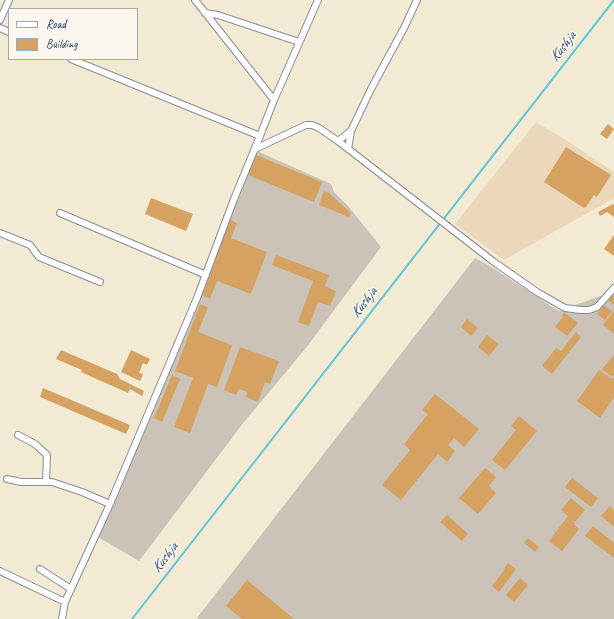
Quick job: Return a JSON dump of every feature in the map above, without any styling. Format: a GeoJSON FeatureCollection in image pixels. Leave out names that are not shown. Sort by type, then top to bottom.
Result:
{"type":"FeatureCollection","features":[{"type":"Feature","properties":{"kind":"street"},"geometry":{"type":"LineString","coordinates":[[0,20],[9,0]]}},
{"type":"Feature","properties":{"kind":"street"},"geometry":{"type":"LineString","coordinates":[[195,0],[274,100]]}},
{"type":"Feature","properties":{"kind":"street"},"geometry":{"type":"LineString","coordinates":[[62,619],[71,589],[110,504],[206,275],[234,199],[274,100],[318,0]]}},
{"type":"Feature","properties":{"kind":"street"},"geometry":{"type":"LineString","coordinates":[[348,149],[351,131],[417,0]]}},
{"type":"Feature","properties":{"kind":"street"},"geometry":{"type":"LineString","coordinates":[[205,13],[218,15],[299,42]]}},
{"type":"Feature","properties":{"kind":"street"},"geometry":{"type":"LineString","coordinates":[[73,60],[260,136]]}},
{"type":"Feature","properties":{"kind":"street"},"geometry":{"type":"LineString","coordinates":[[255,148],[306,125],[312,125],[338,141],[494,262],[537,292],[565,308],[589,310],[597,306],[614,288]]}},
{"type":"Feature","properties":{"kind":"street"},"geometry":{"type":"LineString","coordinates":[[338,141],[351,131]]}},
{"type":"Feature","properties":{"kind":"street"},"geometry":{"type":"LineString","coordinates":[[60,213],[206,275]]}},
{"type":"Feature","properties":{"kind":"street"},"geometry":{"type":"LineString","coordinates":[[0,233],[30,245],[39,257],[45,260],[100,282]]}},
{"type":"Feature","properties":{"kind":"street"},"geometry":{"type":"LineString","coordinates":[[18,435],[35,444],[47,455],[46,482]]}},
{"type":"Feature","properties":{"kind":"street"},"geometry":{"type":"LineString","coordinates":[[7,479],[21,482],[52,482],[82,492],[110,504]]}},
{"type":"Feature","properties":{"kind":"street"},"geometry":{"type":"LineString","coordinates":[[40,568],[71,589]]}},
{"type":"Feature","properties":{"kind":"street"},"geometry":{"type":"LineString","coordinates":[[0,571],[66,602]]}},
{"type":"Feature","properties":{"kind":"shaded area"},"geometry":{"type":"Polygon","coordinates":[[[536,122],[614,172],[614,198],[504,260],[455,224],[536,122]]]}},
{"type":"Feature","properties":{"kind":"shaded area"},"geometry":{"type":"Polygon","coordinates":[[[257,151],[331,184],[334,192],[348,206],[381,247],[306,348],[244,422],[139,561],[98,537],[246,173],[257,151]]]}},
{"type":"Feature","properties":{"kind":"shaded area"},"geometry":{"type":"Polygon","coordinates":[[[475,258],[559,311],[614,291],[614,619],[197,618],[475,258]]]}},
{"type":"Feature","properties":{"kind":"building"},"geometry":{"type":"Polygon","coordinates":[[[608,124],[614,129],[607,139],[600,134],[608,124]]]}},
{"type":"Feature","properties":{"kind":"building"},"geometry":{"type":"Polygon","coordinates":[[[566,147],[611,175],[597,197],[594,195],[584,208],[544,182],[566,147]]]}},
{"type":"Feature","properties":{"kind":"building"},"geometry":{"type":"Polygon","coordinates":[[[256,155],[322,182],[314,202],[248,175],[256,155]]]}},
{"type":"Feature","properties":{"kind":"building"},"geometry":{"type":"Polygon","coordinates":[[[324,191],[329,193],[351,213],[349,217],[319,205],[324,191]]]}},
{"type":"Feature","properties":{"kind":"building"},"geometry":{"type":"Polygon","coordinates":[[[151,198],[193,214],[186,231],[145,214],[151,198]]]}},
{"type":"Feature","properties":{"kind":"building"},"geometry":{"type":"Polygon","coordinates":[[[613,204],[614,217],[607,212],[600,216],[598,212],[613,204]]]}},
{"type":"Feature","properties":{"kind":"building"},"geometry":{"type":"Polygon","coordinates":[[[230,220],[237,223],[231,238],[267,252],[251,294],[217,281],[210,299],[202,295],[230,220]]]}},
{"type":"Feature","properties":{"kind":"building"},"geometry":{"type":"Polygon","coordinates":[[[614,235],[614,256],[604,249],[614,235]]]}},
{"type":"Feature","properties":{"kind":"building"},"geometry":{"type":"Polygon","coordinates":[[[276,255],[329,275],[325,286],[336,291],[330,306],[318,302],[309,326],[298,322],[313,281],[272,265],[276,255]]]}},
{"type":"Feature","properties":{"kind":"building"},"geometry":{"type":"Polygon","coordinates":[[[611,294],[614,296],[614,305],[607,300],[611,294]]]}},
{"type":"Feature","properties":{"kind":"building"},"geometry":{"type":"Polygon","coordinates":[[[200,304],[208,307],[198,332],[232,345],[217,387],[208,384],[190,433],[174,427],[193,378],[175,371],[200,304]]]}},
{"type":"Feature","properties":{"kind":"building"},"geometry":{"type":"Polygon","coordinates":[[[604,305],[612,311],[605,320],[597,314],[604,305]]]}},
{"type":"Feature","properties":{"kind":"building"},"geometry":{"type":"Polygon","coordinates":[[[614,310],[614,334],[603,325],[614,310]]]}},
{"type":"Feature","properties":{"kind":"building"},"geometry":{"type":"Polygon","coordinates":[[[564,312],[578,323],[567,336],[555,327],[563,317],[564,312]]]}},
{"type":"Feature","properties":{"kind":"building"},"geometry":{"type":"Polygon","coordinates":[[[467,319],[478,328],[471,336],[461,327],[467,319]]]}},
{"type":"Feature","properties":{"kind":"building"},"geometry":{"type":"Polygon","coordinates":[[[576,332],[581,337],[552,374],[542,366],[556,348],[561,351],[576,332]]]}},
{"type":"Feature","properties":{"kind":"building"},"geometry":{"type":"Polygon","coordinates":[[[487,335],[499,344],[489,356],[478,347],[487,335]]]}},
{"type":"Feature","properties":{"kind":"building"},"geometry":{"type":"Polygon","coordinates":[[[240,347],[279,361],[270,384],[265,382],[258,402],[246,397],[247,392],[239,389],[236,395],[224,390],[240,347]]]}},
{"type":"Feature","properties":{"kind":"building"},"geometry":{"type":"Polygon","coordinates":[[[61,350],[117,374],[120,379],[144,391],[142,396],[130,389],[128,393],[56,359],[61,350]]]}},
{"type":"Feature","properties":{"kind":"building"},"geometry":{"type":"Polygon","coordinates":[[[131,350],[150,359],[147,365],[143,363],[139,373],[143,374],[140,381],[121,372],[131,350]]]}},
{"type":"Feature","properties":{"kind":"building"},"geometry":{"type":"Polygon","coordinates":[[[614,355],[614,375],[612,377],[602,369],[614,355]]]}},
{"type":"Feature","properties":{"kind":"building"},"geometry":{"type":"Polygon","coordinates":[[[599,370],[612,379],[614,377],[614,397],[600,418],[577,401],[599,370]]]}},
{"type":"Feature","properties":{"kind":"building"},"geometry":{"type":"Polygon","coordinates":[[[172,375],[180,379],[162,422],[154,418],[172,375]]]}},
{"type":"Feature","properties":{"kind":"building"},"geometry":{"type":"Polygon","coordinates":[[[43,388],[130,425],[126,434],[40,397],[43,388]]]}},
{"type":"Feature","properties":{"kind":"building"},"geometry":{"type":"Polygon","coordinates":[[[435,394],[479,429],[464,447],[454,438],[448,445],[455,451],[447,462],[438,454],[401,500],[382,485],[410,450],[404,444],[428,414],[422,410],[435,394]]]}},
{"type":"Feature","properties":{"kind":"building"},"geometry":{"type":"Polygon","coordinates":[[[519,416],[537,431],[505,470],[492,460],[516,430],[511,426],[519,416]]]}},
{"type":"Feature","properties":{"kind":"building"},"geometry":{"type":"Polygon","coordinates":[[[485,468],[496,477],[489,486],[496,493],[478,514],[459,498],[485,468]]]}},
{"type":"Feature","properties":{"kind":"building"},"geometry":{"type":"Polygon","coordinates":[[[572,478],[598,498],[591,507],[565,487],[572,478]]]}},
{"type":"Feature","properties":{"kind":"building"},"geometry":{"type":"Polygon","coordinates":[[[571,498],[585,510],[575,522],[572,520],[579,529],[562,551],[549,541],[568,516],[561,510],[571,498]]]}},
{"type":"Feature","properties":{"kind":"building"},"geometry":{"type":"Polygon","coordinates":[[[610,506],[614,510],[614,527],[601,516],[610,506]]]}},
{"type":"Feature","properties":{"kind":"building"},"geometry":{"type":"Polygon","coordinates":[[[447,515],[468,534],[462,541],[440,522],[447,515]]]}},
{"type":"Feature","properties":{"kind":"building"},"geometry":{"type":"Polygon","coordinates":[[[593,526],[614,543],[614,558],[585,536],[593,526]]]}},
{"type":"Feature","properties":{"kind":"building"},"geometry":{"type":"Polygon","coordinates":[[[528,538],[539,547],[535,552],[524,543],[528,538]]]}},
{"type":"Feature","properties":{"kind":"building"},"geometry":{"type":"Polygon","coordinates":[[[508,563],[516,569],[499,592],[492,586],[508,563]]]}},
{"type":"Feature","properties":{"kind":"building"},"geometry":{"type":"Polygon","coordinates":[[[520,578],[528,585],[514,602],[506,595],[520,578]]]}},
{"type":"Feature","properties":{"kind":"building"},"geometry":{"type":"Polygon","coordinates":[[[247,580],[294,619],[242,619],[226,606],[247,580]]]}},
{"type":"Feature","properties":{"kind":"waterway","name":"Kushja"},"geometry":{"type":"LineString","coordinates":[[132,619],[614,0]]}}]}
